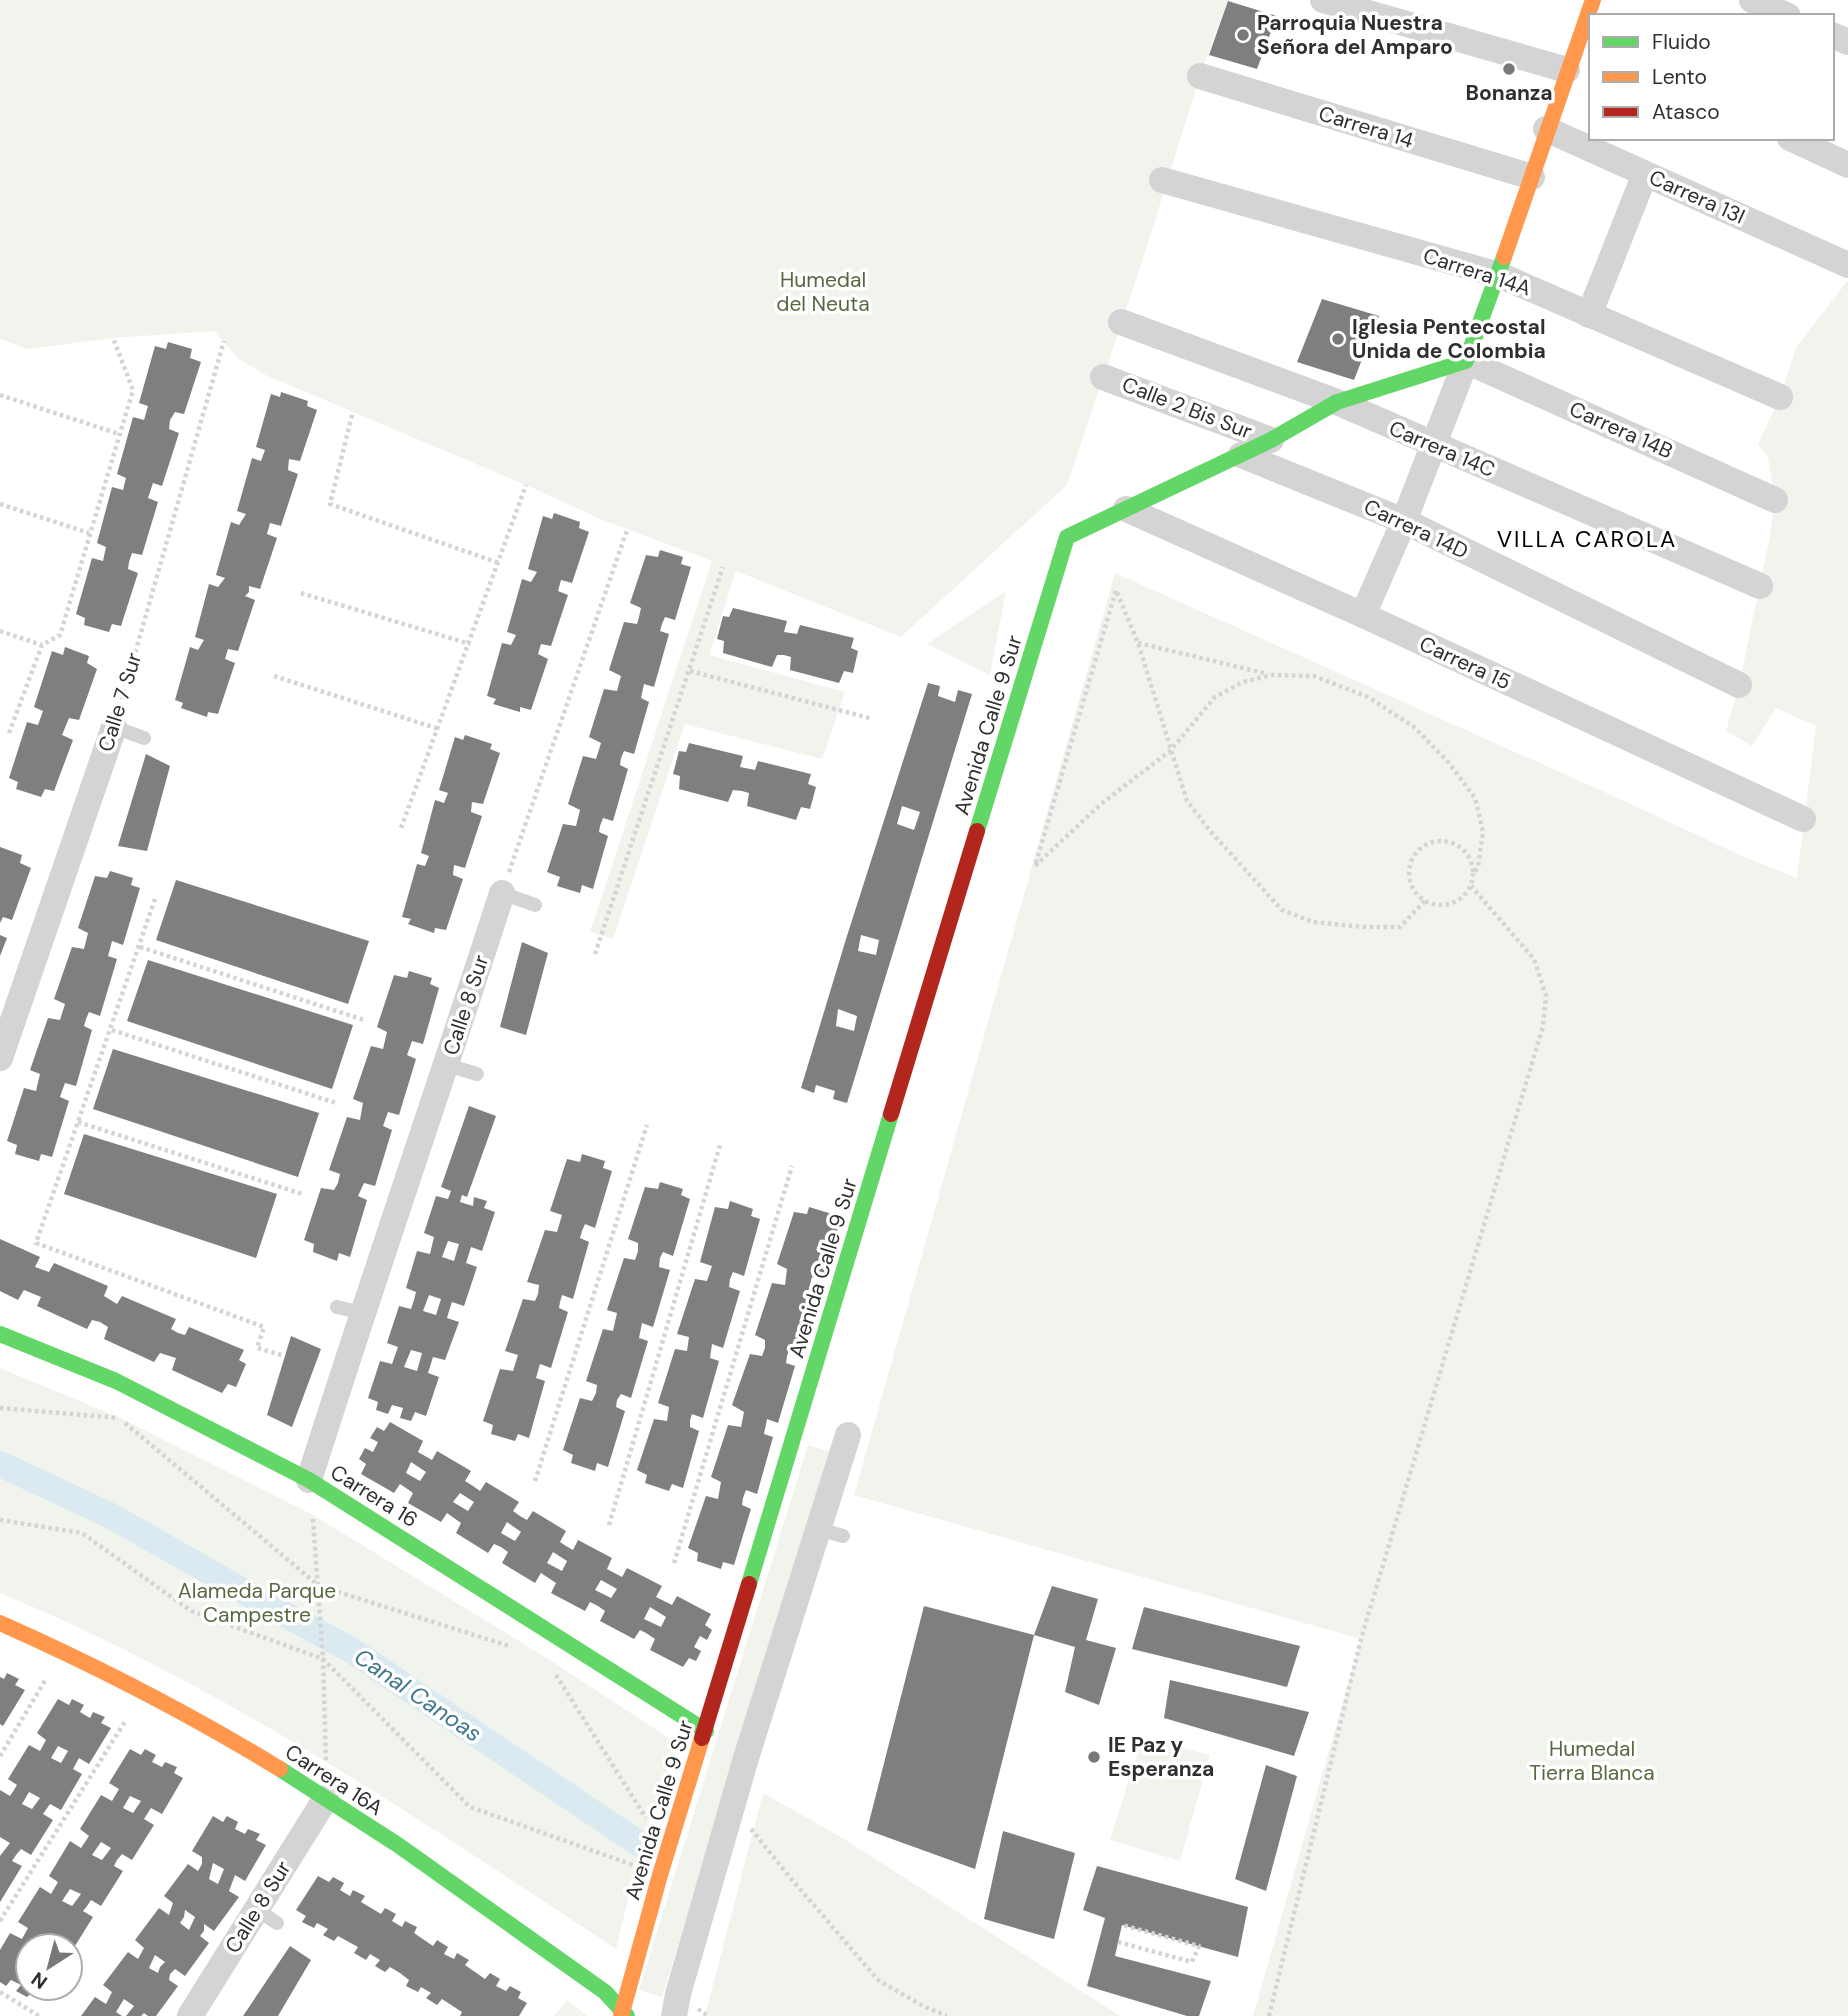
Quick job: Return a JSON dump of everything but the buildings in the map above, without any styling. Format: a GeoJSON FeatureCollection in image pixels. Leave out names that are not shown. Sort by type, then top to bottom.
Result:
{"type":"FeatureCollection","features":[{"type":"Feature","properties":{"kind":"street"},"geometry":{"type":"LineString","coordinates":[[1323,0],[1567,70]]}},
{"type":"Feature","properties":{"kind":"street"},"geometry":{"type":"LineString","coordinates":[[1752,0],[1784,14]]}},
{"type":"Feature","properties":{"kind":"street"},"geometry":{"type":"LineString","coordinates":[[1363,615],[1435,446],[1499,275],[1567,70],[1584,41],[1589,18]]}},
{"type":"Feature","properties":{"kind":"street","name":"Carrera 14"},"geometry":{"type":"LineString","coordinates":[[1199,76],[1532,177]]}},
{"type":"Feature","properties":{"kind":"street","name":"Carrera 13I"},"geometry":{"type":"LineString","coordinates":[[1546,129],[1848,265]]}},
{"type":"Feature","properties":{"kind":"street"},"geometry":{"type":"LineString","coordinates":[[1794,140],[1848,165]]}},
{"type":"Feature","properties":{"kind":"street"},"geometry":{"type":"LineString","coordinates":[[1589,316],[1645,174]]}},
{"type":"Feature","properties":{"kind":"street","name":"Carrera 14A"},"geometry":{"type":"LineString","coordinates":[[1162,180],[1499,275],[1780,397]]}},
{"type":"Feature","properties":{"kind":"street","name":"Carrera 14C"},"geometry":{"type":"LineString","coordinates":[[1121,322],[1337,402],[1760,586]]}},
{"type":"Feature","properties":{"kind":"street"},"geometry":{"type":"LineString","coordinates":[[1126,509],[1271,440],[1337,402],[1466,360]]}},
{"type":"Feature","properties":{"kind":"street","name":"Carrera 14B"},"geometry":{"type":"LineString","coordinates":[[1466,360],[1775,500]]}},
{"type":"Feature","properties":{"kind":"street","name":"Calle 2 Bis Sur"},"geometry":{"type":"LineString","coordinates":[[1103,377],[1271,440]]}},
{"type":"Feature","properties":{"kind":"street","name":"Carrera 14D"},"geometry":{"type":"LineString","coordinates":[[1241,455],[1404,522],[1739,685]]}},
{"type":"Feature","properties":{"kind":"street","name":"Avenida Calle 9 Sur"},"geometry":{"type":"LineString","coordinates":[[623,2014],[660,1875],[706,1731],[1067,537],[1126,509]]}},
{"type":"Feature","properties":{"kind":"street","name":"Carrera 15"},"geometry":{"type":"LineString","coordinates":[[1126,509],[1363,615],[1803,819]]}},
{"type":"Feature","properties":{"kind":"street","name":"Calle 7 Sur"},"geometry":{"type":"LineString","coordinates":[[0,1058],[114,727]]}},
{"type":"Feature","properties":{"kind":"street","name":"Calle 8 Sur"},"geometry":{"type":"LineString","coordinates":[[309,1480],[350,1310],[447,1065],[502,893]]}},
{"type":"Feature","properties":{"kind":"street","name":"Carrera 16"},"geometry":{"type":"LineString","coordinates":[[0,1334],[116,1381],[309,1480],[706,1731]]}},
{"type":"Feature","properties":{"kind":"street"},"geometry":{"type":"LineString","coordinates":[[674,2016],[750,1745],[831,1532],[848,1435]]}},
{"type":"Feature","properties":{"kind":"street","name":"Carrera 16A"},"geometry":{"type":"LineString","coordinates":[[0,1623],[77,1657],[183,1713],[326,1798],[606,1992],[623,2014]]}},
{"type":"Feature","properties":{"kind":"street","name":"Calle 8 Sur"},"geometry":{"type":"LineString","coordinates":[[190,2016],[266,1916],[326,1798]]}},
{"type":"Feature","properties":{"kind":"lane"},"geometry":{"type":"LineString","coordinates":[[114,727],[144,738]]}},
{"type":"Feature","properties":{"kind":"lane"},"geometry":{"type":"LineString","coordinates":[[502,893],[535,905]]}},
{"type":"Feature","properties":{"kind":"lane"},"geometry":{"type":"LineString","coordinates":[[447,1065],[477,1074]]}},
{"type":"Feature","properties":{"kind":"path"},"geometry":{"type":"LineString","coordinates":[[9,733],[42,645],[60,635],[133,390],[113,338]]}},
{"type":"Feature","properties":{"kind":"path","name":"Calle 7 Sur"},"geometry":{"type":"LineString","coordinates":[[114,727],[224,341]]}},
{"type":"Feature","properties":{"kind":"path"},"geometry":{"type":"LineString","coordinates":[[0,395],[119,434]]}},
{"type":"Feature","properties":{"kind":"path"},"geometry":{"type":"LineString","coordinates":[[352,415],[330,504],[499,562]]}},
{"type":"Feature","properties":{"kind":"path"},"geometry":{"type":"LineString","coordinates":[[401,828],[527,485]]}},
{"type":"Feature","properties":{"kind":"path"},"geometry":{"type":"LineString","coordinates":[[0,504],[89,533]]}},
{"type":"Feature","properties":{"kind":"path"},"geometry":{"type":"LineString","coordinates":[[502,893],[627,530]]}},
{"type":"Feature","properties":{"kind":"path"},"geometry":{"type":"LineString","coordinates":[[595,954],[723,567]]}},
{"type":"Feature","properties":{"kind":"path"},"geometry":{"type":"LineString","coordinates":[[1272,675],[1243,682],[1215,697],[1170,751],[1101,804],[1035,866],[1116,590],[1138,643],[1170,751],[1187,801],[1249,876],[1282,910],[1313,922],[1363,928],[1400,927],[1425,901]]}},
{"type":"Feature","properties":{"kind":"path"},"geometry":{"type":"LineString","coordinates":[[301,593],[470,644]]}},
{"type":"Feature","properties":{"kind":"path"},"geometry":{"type":"LineString","coordinates":[[0,631],[42,645]]}},
{"type":"Feature","properties":{"kind":"path"},"geometry":{"type":"LineString","coordinates":[[1138,643],[1272,675],[1314,676],[1368,697],[1414,727],[1449,763],[1475,798],[1483,832],[1478,867],[1471,886],[1455,902],[1445,905],[1425,901],[1417,894],[1409,875],[1410,864],[1422,847],[1432,842],[1452,843],[1462,848],[1469,856],[1473,875]]}},
{"type":"Feature","properties":{"kind":"path"},"geometry":{"type":"LineString","coordinates":[[690,671],[873,719]]}},
{"type":"Feature","properties":{"kind":"path"},"geometry":{"type":"LineString","coordinates":[[274,676],[439,729]]}},
{"type":"Feature","properties":{"kind":"path"},"geometry":{"type":"LineString","coordinates":[[1269,2016],[1361,1639],[1543,1026],[1546,996],[1534,959],[1471,886]]}},
{"type":"Feature","properties":{"kind":"path"},"geometry":{"type":"LineString","coordinates":[[155,899],[112,1030],[36,1243],[264,1327],[257,1348],[285,1356]]}},
{"type":"Feature","properties":{"kind":"path"},"geometry":{"type":"LineString","coordinates":[[140,947],[364,1020]]}},
{"type":"Feature","properties":{"kind":"path"},"geometry":{"type":"LineString","coordinates":[[112,1030],[336,1103]]}},
{"type":"Feature","properties":{"kind":"path"},"geometry":{"type":"LineString","coordinates":[[78,1122],[302,1194]]}},
{"type":"Feature","properties":{"kind":"path"},"geometry":{"type":"LineString","coordinates":[[535,1481],[647,1125]]}},
{"type":"Feature","properties":{"kind":"path"},"geometry":{"type":"LineString","coordinates":[[609,1525],[720,1145]]}},
{"type":"Feature","properties":{"kind":"path"},"geometry":{"type":"LineString","coordinates":[[674,1563],[792,1166]]}},
{"type":"Feature","properties":{"kind":"path"},"geometry":{"type":"LineString","coordinates":[[0,1408],[120,1418],[319,1586],[518,1649]]}},
{"type":"Feature","properties":{"kind":"path"},"geometry":{"type":"LineString","coordinates":[[309,1480],[323,1659],[326,1798]]}},
{"type":"Feature","properties":{"kind":"path"},"geometry":{"type":"LineString","coordinates":[[0,1520],[82,1533],[191,1611],[323,1659],[470,1807],[660,1875]]}},
{"type":"Feature","properties":{"kind":"path"},"geometry":{"type":"LineString","coordinates":[[552,1669],[649,1822],[673,1833]]}},
{"type":"Feature","properties":{"kind":"path"},"geometry":{"type":"LineString","coordinates":[[0,1756],[46,1679]]}},
{"type":"Feature","properties":{"kind":"path"},"geometry":{"type":"LineString","coordinates":[[0,1921],[126,1720]]}},
{"type":"Feature","properties":{"kind":"path"},"geometry":{"type":"LineString","coordinates":[[734,1807],[878,1980],[923,2006],[947,2016]]}},
{"type":"Feature","properties":{"kind":"path"},"geometry":{"type":"LineString","coordinates":[[1118,1942],[1192,1962],[1199,1946],[1122,1925]]}},
{"type":"Feature","properties":{"kind":"path"},"geometry":{"type":"LineString","coordinates":[[0,1992],[39,2016]]}},
{"type":"Feature","properties":{"kind":"green space","name":"Humedal del Neuta"},"geometry":{"type":"Polygon","coordinates":[[[0,0],[1228,0],[1200,76],[1141,265],[1067,485],[901,637],[736,571],[709,655],[845,692],[822,759],[685,724],[613,939],[590,932],[712,561],[603,520],[263,374],[238,358],[214,331],[113,338],[28,349],[0,339],[0,0]]]}},
{"type":"Feature","properties":{"kind":"green space","name":"Humedal Tierra Blanca"},"geometry":{"type":"Polygon","coordinates":[[[1848,280],[1848,2016],[1253,2016],[1361,1639],[854,1495],[1115,573],[1742,856],[1797,878],[1816,726],[1776,708],[1752,746],[1726,731],[1739,685],[1775,500],[1768,457],[1758,444],[1780,397],[1796,348],[1848,280]]]}},
{"type":"Feature","properties":{"kind":"green space"},"geometry":{"type":"Polygon","coordinates":[[[1006,591],[990,675],[927,644],[1006,591]]]}},
{"type":"Feature","properties":{"kind":"green space","name":"Alameda Parque Campestre"},"geometry":{"type":"Polygon","coordinates":[[[0,1368],[120,1418],[313,1515],[545,1657],[677,1743],[641,1845],[616,1949],[392,1803],[240,1711],[82,1629],[0,1593],[0,1368]]]}},
{"type":"Feature","properties":{"kind":"green space"},"geometry":{"type":"Polygon","coordinates":[[[808,1445],[831,1452],[662,1997],[639,1990],[808,1445]]]}},
{"type":"Feature","properties":{"kind":"green space"},"geometry":{"type":"Polygon","coordinates":[[[1142,1738],[1210,1755],[1180,1861],[1110,1840],[1142,1738]]]}},
{"type":"Feature","properties":{"kind":"green space"},"geometry":{"type":"Polygon","coordinates":[[[763,1793],[841,1837],[1120,2016],[705,2016],[763,1793]]]}},
{"type":"Feature","properties":{"kind":"green space"},"geometry":{"type":"Polygon","coordinates":[[[567,2000],[587,2016],[554,2016],[567,2000]]]}},
{"type":"Feature","properties":{"kind":"waterway","name":"Canal Canoas"},"geometry":{"type":"LineString","coordinates":[[0,1464],[111,1516],[351,1650],[641,1845]]}},
{"type":"Feature","properties":{"kind":"traffic: fast"},"geometry":{"type":"LineString","coordinates":[[977,831],[1067,537],[1271,440],[1337,402],[1466,361],[1504,257]]}},
{"type":"Feature","properties":{"kind":"traffic: fast"},"geometry":{"type":"LineString","coordinates":[[749,1584],[891,1114]]}},
{"type":"Feature","properties":{"kind":"traffic: fast"},"geometry":{"type":"LineString","coordinates":[[0,1334],[116,1381],[309,1480],[706,1731]]}},
{"type":"Feature","properties":{"kind":"traffic: fast"},"geometry":{"type":"LineString","coordinates":[[280,1769],[398,1845],[605,1992],[627,2016]]}},
{"type":"Feature","properties":{"kind":"traffic: slow"},"geometry":{"type":"LineString","coordinates":[[1504,257],[1593,0]]}},
{"type":"Feature","properties":{"kind":"traffic: slow"},"geometry":{"type":"LineString","coordinates":[[0,1623],[143,1692],[280,1769]]}},
{"type":"Feature","properties":{"kind":"traffic: slow"},"geometry":{"type":"LineString","coordinates":[[621,2016],[702,1738]]}},
{"type":"Feature","properties":{"kind":"traffic: jam"},"geometry":{"type":"LineString","coordinates":[[891,1114],[977,831]]}},
{"type":"Feature","properties":{"kind":"traffic: jam"},"geometry":{"type":"LineString","coordinates":[[702,1738],[749,1584]]}},
{"type":"Feature","properties":{"kind":"place","name":"Parroquia Nuestra Señora del Amparo"},"geometry":{"type":"Point","coordinates":[1243,35]}},
{"type":"Feature","properties":{"kind":"place","name":"Bonanza"},"geometry":{"type":"Point","coordinates":[1509,69]}},
{"type":"Feature","properties":{"kind":"place","name":"Iglesia Pentecostal Unida de Colombia"},"geometry":{"type":"Point","coordinates":[1338,339]}},
{"type":"Feature","properties":{"kind":"place","name":"IE Paz y Esperanza"},"geometry":{"type":"Point","coordinates":[1094,1757]}},
{"type":"Feature","properties":{"kind":"district","name":"VILLA CAROLA"},"geometry":{"type":"Point","coordinates":[1587,539]}}]}
